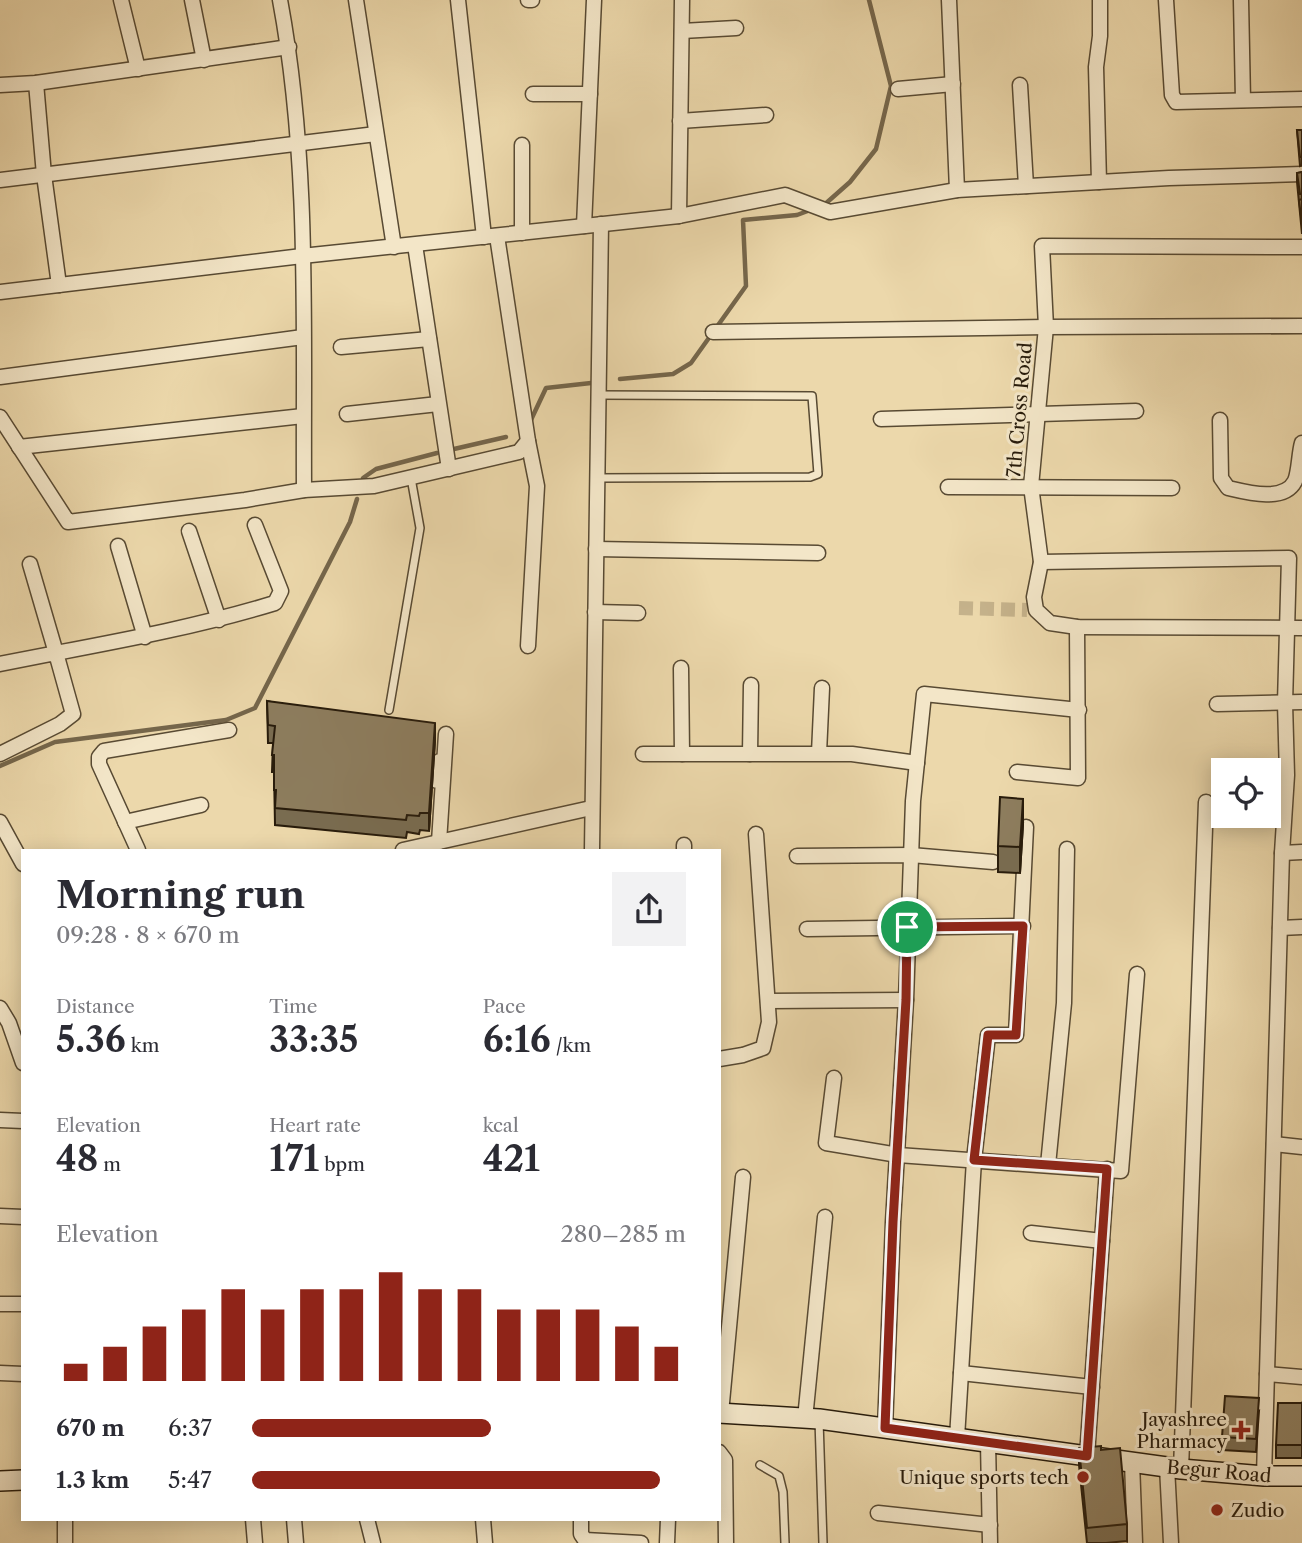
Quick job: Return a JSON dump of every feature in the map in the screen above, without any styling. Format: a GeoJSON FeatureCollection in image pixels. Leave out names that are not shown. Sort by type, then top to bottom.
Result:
{"type":"FeatureCollection","features":[{"type":"Feature","properties":{"kind":"main road","name":"Begur Road"},"geometry":{"type":"LineString","coordinates":[[721,1413],[812,1419],[1174,1468],[1264,1476],[1302,1476]]}},
{"type":"Feature","properties":{"kind":"main road"},"geometry":{"type":"LineString","coordinates":[[0,1482],[21,1480]]}},
{"type":"Feature","properties":{"kind":"street"},"geometry":{"type":"LineString","coordinates":[[121,0],[138,69]]}},
{"type":"Feature","properties":{"kind":"street"},"geometry":{"type":"LineString","coordinates":[[192,0],[204,60]]}},
{"type":"Feature","properties":{"kind":"street"},"geometry":{"type":"LineString","coordinates":[[280,0],[289,47],[298,143],[304,490]]}},
{"type":"Feature","properties":{"kind":"street"},"geometry":{"type":"LineString","coordinates":[[356,0],[394,247]]}},
{"type":"Feature","properties":{"kind":"street"},"geometry":{"type":"LineString","coordinates":[[458,0],[491,236],[537,486],[528,646]]}},
{"type":"Feature","properties":{"kind":"street"},"geometry":{"type":"LineString","coordinates":[[584,226],[594,0]]}},
{"type":"Feature","properties":{"kind":"street"},"geometry":{"type":"LineString","coordinates":[[679,216],[682,0]]}},
{"type":"Feature","properties":{"kind":"street"},"geometry":{"type":"LineString","coordinates":[[949,0],[957,190]]}},
{"type":"Feature","properties":{"kind":"street"},"geometry":{"type":"LineString","coordinates":[[1099,182],[1096,67],[1100,36],[1100,0]]}},
{"type":"Feature","properties":{"kind":"street"},"geometry":{"type":"LineString","coordinates":[[1166,0],[1172,95],[1176,102],[1302,99]]}},
{"type":"Feature","properties":{"kind":"street"},"geometry":{"type":"LineString","coordinates":[[1241,0],[1243,100]]}},
{"type":"Feature","properties":{"kind":"street"},"geometry":{"type":"LineString","coordinates":[[682,31],[736,27]]}},
{"type":"Feature","properties":{"kind":"street"},"geometry":{"type":"LineString","coordinates":[[0,85],[36,83],[289,47]]}},
{"type":"Feature","properties":{"kind":"street"},"geometry":{"type":"LineString","coordinates":[[36,83],[44,174],[59,285]]}},
{"type":"Feature","properties":{"kind":"street"},"geometry":{"type":"LineString","coordinates":[[898,89],[953,84]]}},
{"type":"Feature","properties":{"kind":"street"},"geometry":{"type":"LineString","coordinates":[[1020,85],[1026,186]]}},
{"type":"Feature","properties":{"kind":"street"},"geometry":{"type":"LineString","coordinates":[[533,94],[590,93]]}},
{"type":"Feature","properties":{"kind":"street"},"geometry":{"type":"LineString","coordinates":[[680,121],[766,115]]}},
{"type":"Feature","properties":{"kind":"street"},"geometry":{"type":"LineString","coordinates":[[0,180],[376,134]]}},
{"type":"Feature","properties":{"kind":"street"},"geometry":{"type":"LineString","coordinates":[[522,145],[522,233]]}},
{"type":"Feature","properties":{"kind":"street"},"geometry":{"type":"LineString","coordinates":[[0,292],[302,256],[679,216],[785,195],[830,212],[957,190],[1302,174]]}},
{"type":"Feature","properties":{"kind":"street"},"geometry":{"type":"LineString","coordinates":[[593,849],[601,224]]}},
{"type":"Feature","properties":{"kind":"street"},"geometry":{"type":"LineString","coordinates":[[415,245],[449,469]]}},
{"type":"Feature","properties":{"kind":"street","name":"7th Cross Road"},"geometry":{"type":"LineString","coordinates":[[1295,629],[1077,627],[1049,623],[1032,610],[1041,562],[1031,486],[1046,327],[1042,246],[1302,247]]}},
{"type":"Feature","properties":{"kind":"street"},"geometry":{"type":"LineString","coordinates":[[713,332],[1302,326]]}},
{"type":"Feature","properties":{"kind":"street"},"geometry":{"type":"LineString","coordinates":[[0,377],[303,337]]}},
{"type":"Feature","properties":{"kind":"street"},"geometry":{"type":"LineString","coordinates":[[341,347],[429,339]]}},
{"type":"Feature","properties":{"kind":"street"},"geometry":{"type":"LineString","coordinates":[[347,414],[438,404]]}},
{"type":"Feature","properties":{"kind":"street"},"geometry":{"type":"LineString","coordinates":[[881,419],[1136,411]]}},
{"type":"Feature","properties":{"kind":"street"},"geometry":{"type":"LineString","coordinates":[[19,447],[303,416]]}},
{"type":"Feature","properties":{"kind":"street"},"geometry":{"type":"LineString","coordinates":[[0,418],[68,522],[304,490],[374,486],[519,452],[528,441]]}},
{"type":"Feature","properties":{"kind":"street"},"geometry":{"type":"LineString","coordinates":[[1220,419],[1221,478],[1228,488],[1265,493],[1287,489],[1295,481],[1302,443]]}},
{"type":"Feature","properties":{"kind":"street"},"geometry":{"type":"LineString","coordinates":[[948,487],[1172,488]]}},
{"type":"Feature","properties":{"kind":"street"},"geometry":{"type":"LineString","coordinates":[[0,664],[145,637],[219,620],[275,603],[281,591],[255,525]]}},
{"type":"Feature","properties":{"kind":"street"},"geometry":{"type":"LineString","coordinates":[[190,531],[219,620]]}},
{"type":"Feature","properties":{"kind":"street"},"geometry":{"type":"LineString","coordinates":[[118,545],[145,637]]}},
{"type":"Feature","properties":{"kind":"street"},"geometry":{"type":"LineString","coordinates":[[596,550],[818,553]]}},
{"type":"Feature","properties":{"kind":"street"},"geometry":{"type":"LineString","coordinates":[[1041,562],[1289,558],[1295,629],[1285,703],[1295,775],[1282,853],[1264,1476]]}},
{"type":"Feature","properties":{"kind":"street"},"geometry":{"type":"LineString","coordinates":[[0,754],[60,724],[73,714],[30,564]]}},
{"type":"Feature","properties":{"kind":"street"},"geometry":{"type":"LineString","coordinates":[[595,612],[638,613]]}},
{"type":"Feature","properties":{"kind":"street"},"geometry":{"type":"LineString","coordinates":[[1017,772],[1078,778],[1077,627]]}},
{"type":"Feature","properties":{"kind":"street"},"geometry":{"type":"LineString","coordinates":[[681,668],[682,754]]}},
{"type":"Feature","properties":{"kind":"street"},"geometry":{"type":"LineString","coordinates":[[750,754],[751,685]]}},
{"type":"Feature","properties":{"kind":"street"},"geometry":{"type":"LineString","coordinates":[[819,754],[822,688]]}},
{"type":"Feature","properties":{"kind":"street"},"geometry":{"type":"LineString","coordinates":[[885,1428],[906,1000],[907,927],[924,694],[1079,710]]}},
{"type":"Feature","properties":{"kind":"street"},"geometry":{"type":"LineString","coordinates":[[1217,704],[1302,702]]}},
{"type":"Feature","properties":{"kind":"street"},"geometry":{"type":"LineString","coordinates":[[138,849],[99,764],[99,757],[104,751],[229,730]]}},
{"type":"Feature","properties":{"kind":"street"},"geometry":{"type":"LineString","coordinates":[[439,842],[443,733]]}},
{"type":"Feature","properties":{"kind":"street"},"geometry":{"type":"LineString","coordinates":[[643,754],[852,754],[917,763]]}},
{"type":"Feature","properties":{"kind":"street"},"geometry":{"type":"LineString","coordinates":[[1171,1543],[1206,802]]}},
{"type":"Feature","properties":{"kind":"street"},"geometry":{"type":"LineString","coordinates":[[125,822],[201,805]]}},
{"type":"Feature","properties":{"kind":"street"},"geometry":{"type":"LineString","coordinates":[[408,849],[592,808]]}},
{"type":"Feature","properties":{"kind":"street"},"geometry":{"type":"LineString","coordinates":[[0,822],[21,860]]}},
{"type":"Feature","properties":{"kind":"street"},"geometry":{"type":"LineString","coordinates":[[957,1438],[974,1160],[988,1035],[1016,1035],[1026,827]]}},
{"type":"Feature","properties":{"kind":"street"},"geometry":{"type":"LineString","coordinates":[[721,1059],[763,1048],[769,1022],[756,834]]}},
{"type":"Feature","properties":{"kind":"street"},"geometry":{"type":"LineString","coordinates":[[1048,1165],[1064,1003],[1067,849]]}},
{"type":"Feature","properties":{"kind":"street"},"geometry":{"type":"LineString","coordinates":[[1282,853],[1302,852]]}},
{"type":"Feature","properties":{"kind":"street"},"geometry":{"type":"LineString","coordinates":[[797,856],[911,855],[993,862]]}},
{"type":"Feature","properties":{"kind":"street"},"geometry":{"type":"LineString","coordinates":[[807,929],[1023,926]]}},
{"type":"Feature","properties":{"kind":"street"},"geometry":{"type":"LineString","coordinates":[[1280,928],[1302,927]]}},
{"type":"Feature","properties":{"kind":"street"},"geometry":{"type":"LineString","coordinates":[[834,1078],[826,1143],[898,1156],[1121,1171],[1136,974]]}},
{"type":"Feature","properties":{"kind":"street"},"geometry":{"type":"LineString","coordinates":[[768,1001],[906,1000]]}},
{"type":"Feature","properties":{"kind":"street"},"geometry":{"type":"LineString","coordinates":[[0,1008],[9,1023],[21,1057]]}},
{"type":"Feature","properties":{"kind":"street"},"geometry":{"type":"LineString","coordinates":[[0,1120],[21,1121]]}},
{"type":"Feature","properties":{"kind":"street"},"geometry":{"type":"LineString","coordinates":[[1274,1144],[1302,1147]]}},
{"type":"Feature","properties":{"kind":"street"},"geometry":{"type":"LineString","coordinates":[[1087,1456],[1107,1169]]}},
{"type":"Feature","properties":{"kind":"street"},"geometry":{"type":"LineString","coordinates":[[721,1403],[743,1177]]}},
{"type":"Feature","properties":{"kind":"street"},"geometry":{"type":"LineString","coordinates":[[0,1216],[21,1217]]}},
{"type":"Feature","properties":{"kind":"street"},"geometry":{"type":"LineString","coordinates":[[812,1419],[825,1217]]}},
{"type":"Feature","properties":{"kind":"street"},"geometry":{"type":"LineString","coordinates":[[1031,1233],[1102,1241]]}},
{"type":"Feature","properties":{"kind":"street"},"geometry":{"type":"LineString","coordinates":[[0,1304],[21,1304]]}},
{"type":"Feature","properties":{"kind":"street"},"geometry":{"type":"LineString","coordinates":[[0,1373],[21,1374]]}},
{"type":"Feature","properties":{"kind":"street"},"geometry":{"type":"LineString","coordinates":[[961,1373],[1092,1387]]}},
{"type":"Feature","properties":{"kind":"street"},"geometry":{"type":"LineString","coordinates":[[1267,1374],[1302,1377]]}},
{"type":"Feature","properties":{"kind":"street"},"geometry":{"type":"LineString","coordinates":[[988,1442],[990,1543]]}},
{"type":"Feature","properties":{"kind":"street"},"geometry":{"type":"LineString","coordinates":[[721,1455],[725,1460],[726,1543]]}},
{"type":"Feature","properties":{"kind":"street"},"geometry":{"type":"LineString","coordinates":[[1132,1462],[1135,1543]]}},
{"type":"Feature","properties":{"kind":"street"},"geometry":{"type":"LineString","coordinates":[[878,1513],[990,1525]]}},
{"type":"Feature","properties":{"kind":"street"},"geometry":{"type":"LineString","coordinates":[[65,1521],[65,1543]]}},
{"type":"Feature","properties":{"kind":"street"},"geometry":{"type":"LineString","coordinates":[[253,1521],[255,1543]]}},
{"type":"Feature","properties":{"kind":"street"},"geometry":{"type":"LineString","coordinates":[[294,1521],[296,1543]]}},
{"type":"Feature","properties":{"kind":"street"},"geometry":{"type":"LineString","coordinates":[[368,1521],[373,1543]]}},
{"type":"Feature","properties":{"kind":"street"},"geometry":{"type":"LineString","coordinates":[[482,1521],[485,1543]]}},
{"type":"Feature","properties":{"kind":"street"},"geometry":{"type":"LineString","coordinates":[[581,1521],[581,1534],[585,1540],[640,1543]]}},
{"type":"Feature","properties":{"kind":"street"},"geometry":{"type":"LineString","coordinates":[[667,1543],[668,1521]]}},
{"type":"Feature","properties":{"kind":"lane"},"geometry":{"type":"LineString","coordinates":[[597,478],[810,477],[818,474],[812,396],[598,395]]}},
{"type":"Feature","properties":{"kind":"lane"},"geometry":{"type":"LineString","coordinates":[[389,710],[420,528],[411,478]]}},
{"type":"Feature","properties":{"kind":"lane"},"geometry":{"type":"LineString","coordinates":[[812,1419],[823,1543]]}},
{"type":"Feature","properties":{"kind":"lane"},"geometry":{"type":"LineString","coordinates":[[760,1465],[779,1476],[783,1492],[785,1543]]}},
{"type":"Feature","properties":{"kind":"building"},"geometry":{"type":"Polygon","coordinates":[[[1297,130],[1302,130],[1302,157],[1300,157],[1297,130]]]}},
{"type":"Feature","properties":{"kind":"building"},"geometry":{"type":"Polygon","coordinates":[[[1302,172],[1302,194],[1300,194],[1297,173],[1302,172]]]}},
{"type":"Feature","properties":{"kind":"building"},"geometry":{"type":"Polygon","coordinates":[[[1302,199],[1302,225],[1299,200],[1302,199]]]}},
{"type":"Feature","properties":{"kind":"building"},"geometry":{"type":"Polygon","coordinates":[[[267,701],[435,723],[429,813],[407,815],[406,820],[275,808],[272,755],[275,726],[268,725],[267,701]]]}},
{"type":"Feature","properties":{"kind":"building"},"geometry":{"type":"Polygon","coordinates":[[[1000,797],[1023,799],[1020,847],[998,846],[1000,797]]]}},
{"type":"Feature","properties":{"kind":"building","name":"Jayashree Pharmacy"},"geometry":{"type":"Polygon","coordinates":[[[1225,1396],[1259,1398],[1256,1439],[1222,1437],[1225,1396]]]}},
{"type":"Feature","properties":{"kind":"building"},"geometry":{"type":"Polygon","coordinates":[[[1278,1403],[1302,1403],[1302,1445],[1276,1445],[1278,1403]]]}},
{"type":"Feature","properties":{"kind":"building"},"geometry":{"type":"Polygon","coordinates":[[[1101,1446],[1101,1450],[1120,1448],[1127,1524],[1087,1528],[1079,1448],[1101,1446]]]}},
{"type":"Feature","properties":{"kind":"waterway"},"geometry":{"type":"LineString","coordinates":[[824,205],[850,182],[876,149],[891,86],[869,0]]}},
{"type":"Feature","properties":{"kind":"waterway"},"geometry":{"type":"LineString","coordinates":[[620,379],[673,374],[691,363],[746,286],[743,220],[797,215],[813,209]]}},
{"type":"Feature","properties":{"kind":"waterway"},"geometry":{"type":"LineString","coordinates":[[530,422],[546,388],[591,383]]}},
{"type":"Feature","properties":{"kind":"waterway"},"geometry":{"type":"LineString","coordinates":[[454,449],[506,437]]}},
{"type":"Feature","properties":{"kind":"waterway"},"geometry":{"type":"LineString","coordinates":[[363,478],[376,469],[437,453]]}},
{"type":"Feature","properties":{"kind":"waterway"},"geometry":{"type":"LineString","coordinates":[[0,766],[55,742],[226,720],[255,708],[350,522],[357,499]]}},
{"type":"Feature","properties":{"kind":"tunnel"},"geometry":{"type":"LineString","coordinates":[[959,608],[1027,610]]}},
{"type":"Feature","properties":{"kind":"place","name":"Jayashree Pharmacy"},"geometry":{"type":"Point","coordinates":[1241,1430]}},
{"type":"Feature","properties":{"kind":"place","name":"Unique sports tech"},"geometry":{"type":"Point","coordinates":[1083,1477]}},
{"type":"Feature","properties":{"kind":"place","name":"Zudio"},"geometry":{"type":"Point","coordinates":[1217,1510]}},
{"type":"Feature","properties":{"kind":"route"},"geometry":{"type":"LineString","coordinates":[[1023,926],[1016,1035],[988,1035],[974,1160],[1107,1169],[1087,1456],[885,1428],[893,1222],[906,1000],[907,927],[1023,926]]}}]}
